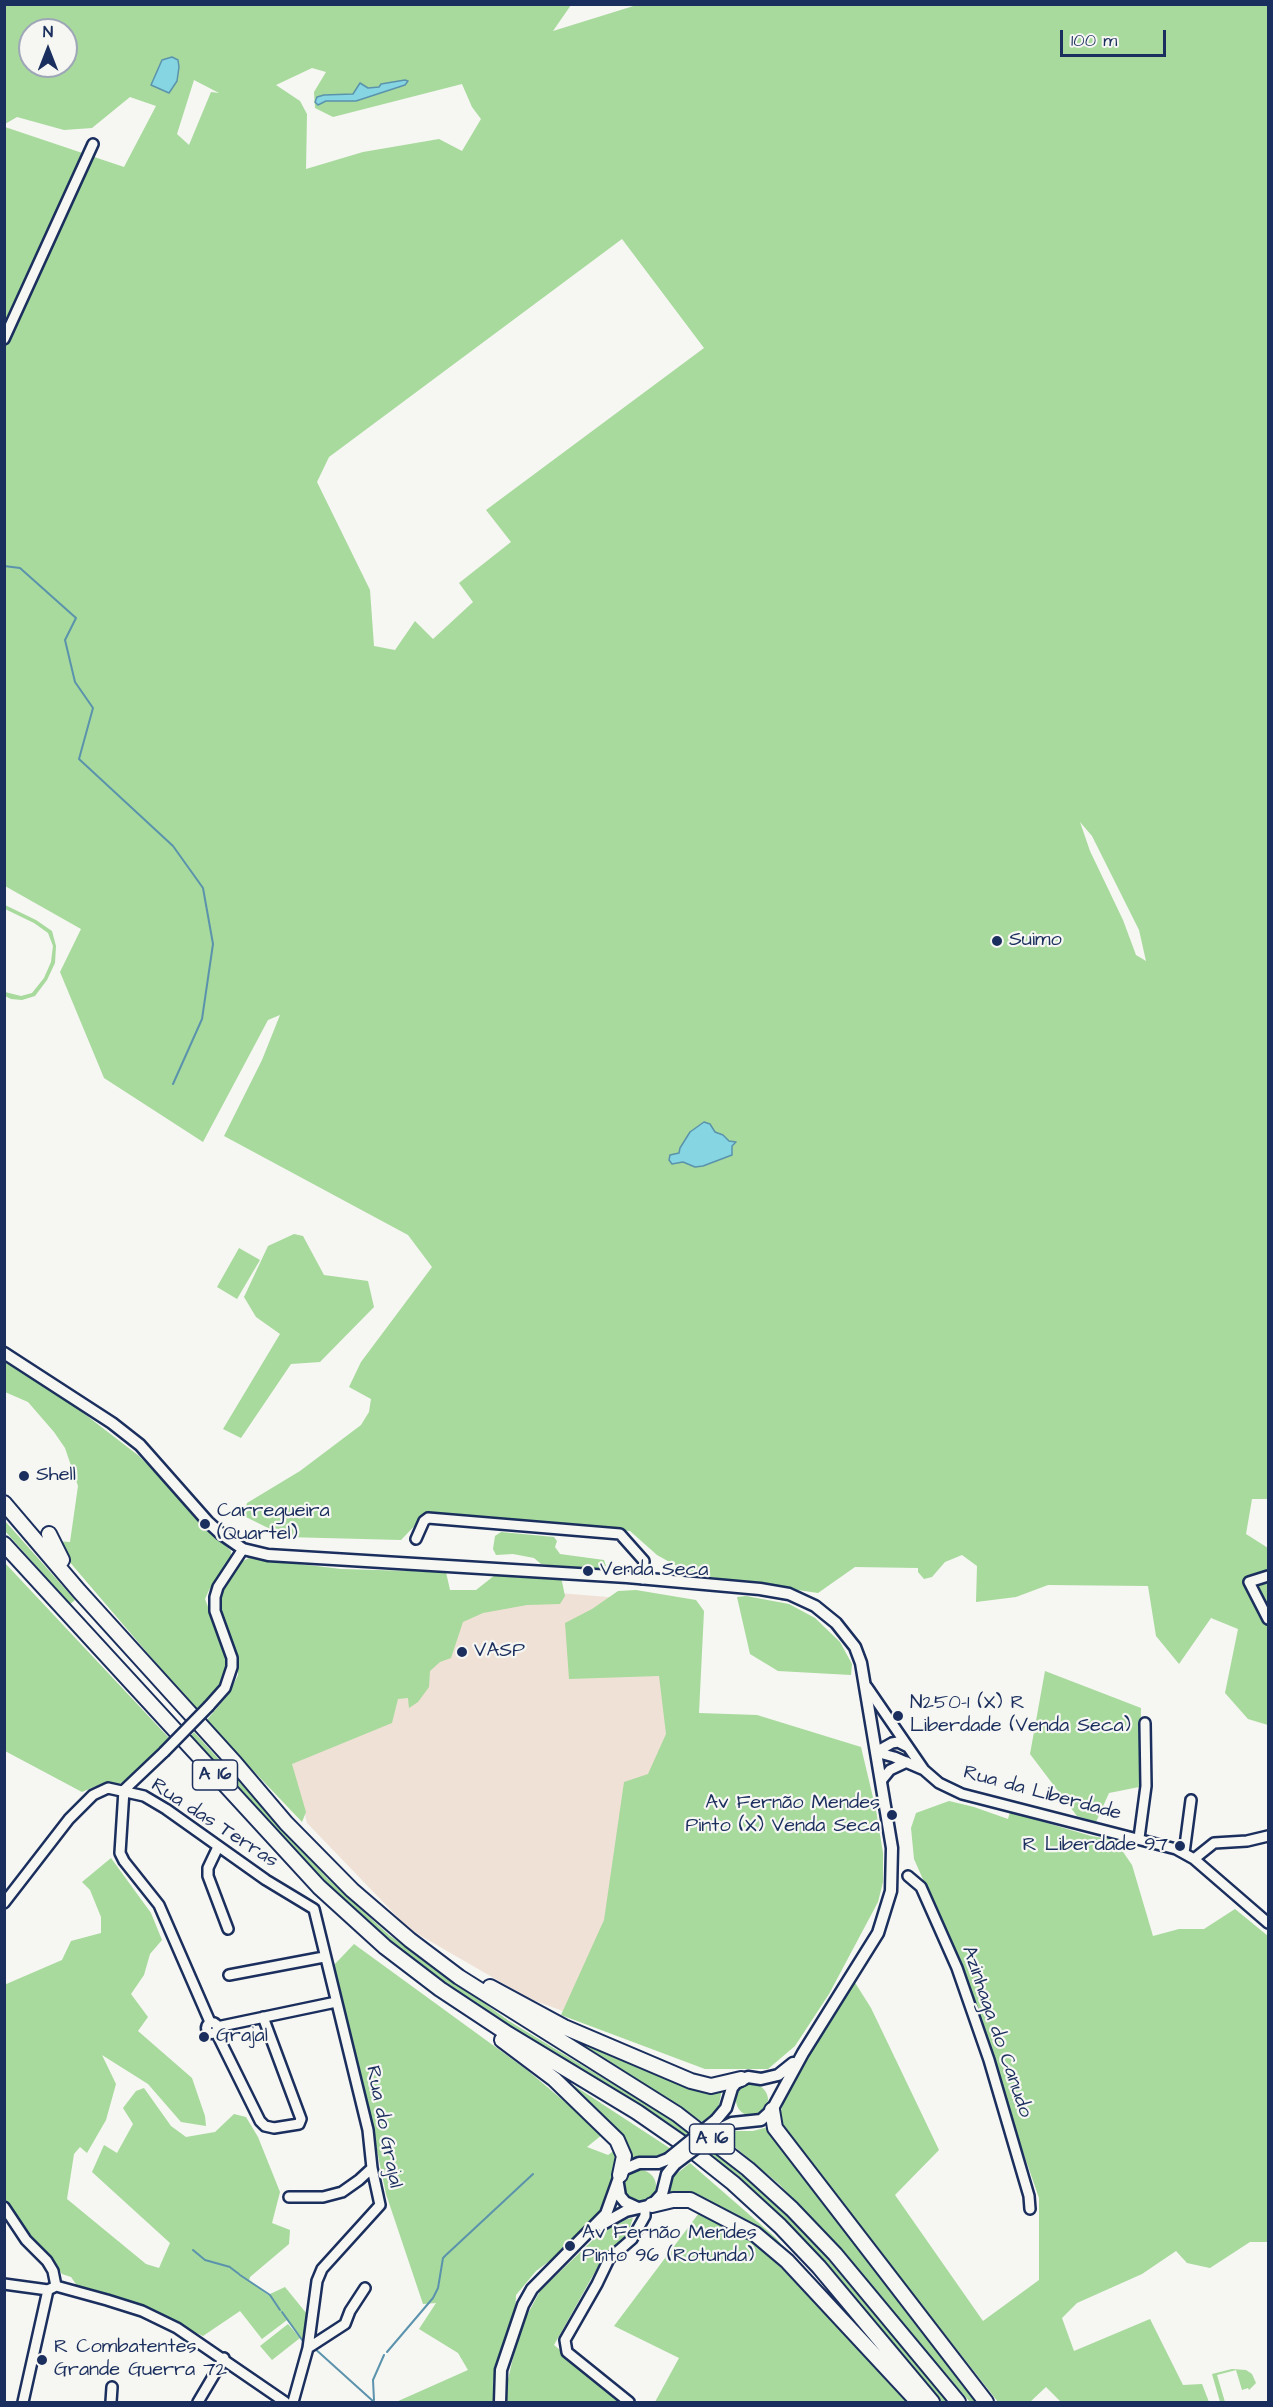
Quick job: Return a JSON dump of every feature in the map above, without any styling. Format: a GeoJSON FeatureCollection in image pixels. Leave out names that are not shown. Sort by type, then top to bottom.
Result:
{"type":"FeatureCollection","features":[{"type":"Feature","properties":{"kind":"highway","name":"A 16"},"geometry":{"type":"LineString","coordinates":[[4,1503],[79,1591],[235,1763],[286,1823],[352,1890],[410,1940],[496,2002],[677,2114],[748,2169],[792,2209],[835,2254],[958,2403]]}},
{"type":"Feature","properties":{"kind":"highway"},"geometry":{"type":"LineString","coordinates":[[49,1534],[57,1554],[74,1576],[79,1591]]}},
{"type":"Feature","properties":{"kind":"highway","name":"A 16"},"geometry":{"type":"LineString","coordinates":[[5,1545],[319,1887],[385,1947],[440,1989],[508,2034],[637,2112],[689,2148],[733,2183],[780,2226],[819,2267],[932,2403]]}},
{"type":"Feature","properties":{"kind":"highway","name":"A 16"},"geometry":{"type":"LineString","coordinates":[[410,1940],[535,2012],[691,2081],[711,2086],[741,2079]]}},
{"type":"Feature","properties":{"kind":"highway","name":"A 16"},"geometry":{"type":"LineString","coordinates":[[440,1989],[474,2021],[520,2052],[554,2079],[617,2140],[624,2156],[619,2178]]}},
{"type":"Feature","properties":{"kind":"highway"},"geometry":{"type":"LineString","coordinates":[[773,2107],[774,2128],[986,2403]]}},
{"type":"Feature","properties":{"kind":"highway"},"geometry":{"type":"LineString","coordinates":[[645,2207],[673,2199],[695,2202],[738,2223],[761,2238],[787,2262],[918,2403]]}},
{"type":"Feature","properties":{"kind":"main road"},"geometry":{"type":"LineString","coordinates":[[4,1353],[112,1423],[140,1445],[208,1522],[243,1550],[268,1555],[643,1579],[760,1589],[789,1594],[815,1606],[836,1623],[855,1647],[865,1685],[893,1869],[888,1905],[878,1933],[803,2053],[773,2107],[761,2120],[720,2124],[672,2162],[662,2194],[645,2207],[618,2214],[589,2233]]}},
{"type":"Feature","properties":{"kind":"main road"},"geometry":{"type":"LineString","coordinates":[[720,2124],[732,2088],[741,2079],[748,2077],[761,2079],[778,2075],[786,2071],[803,2053]]}},
{"type":"Feature","properties":{"kind":"main road"},"geometry":{"type":"LineString","coordinates":[[761,2079],[772,2089],[773,2107]]}},
{"type":"Feature","properties":{"kind":"main road"},"geometry":{"type":"LineString","coordinates":[[729,2100],[735,2114],[747,2122]]}},
{"type":"Feature","properties":{"kind":"main road"},"geometry":{"type":"LineString","coordinates":[[500,2403],[501,2370],[532,2289],[589,2233],[610,2207],[619,2178],[631,2165],[672,2162]]}},
{"type":"Feature","properties":{"kind":"main road"},"geometry":{"type":"LineString","coordinates":[[646,2164],[659,2172],[663,2187]]}},
{"type":"Feature","properties":{"kind":"main road"},"geometry":{"type":"LineString","coordinates":[[619,2178],[618,2189],[625,2202],[645,2207]]}},
{"type":"Feature","properties":{"kind":"street"},"geometry":{"type":"LineString","coordinates":[[4,339],[93,144]]}},
{"type":"Feature","properties":{"kind":"street"},"geometry":{"type":"LineString","coordinates":[[416,1539],[424,1521],[428,1518],[620,1534],[644,1561],[643,1579]]}},
{"type":"Feature","properties":{"kind":"street"},"geometry":{"type":"LineString","coordinates":[[243,1550],[218,1587],[215,1597],[215,1611],[232,1667],[225,1689],[124,1790],[120,1853],[159,1905],[214,2027],[260,2121],[265,2126],[274,2128],[299,2124],[301,2119],[263,2017]]}},
{"type":"Feature","properties":{"kind":"street"},"geometry":{"type":"LineString","coordinates":[[1269,1576],[1249,1582],[1269,1619]]}},
{"type":"Feature","properties":{"kind":"street","name":"Rua da Liberdade"},"geometry":{"type":"LineString","coordinates":[[865,1685],[924,1770],[939,1783],[962,1794],[1176,1849],[1194,1859],[1269,1923]]}},
{"type":"Feature","properties":{"kind":"street"},"geometry":{"type":"LineString","coordinates":[[1139,1838],[1146,1786],[1145,1723]]}},
{"type":"Feature","properties":{"kind":"street"},"geometry":{"type":"LineString","coordinates":[[876,1752],[898,1742],[908,1747]]}},
{"type":"Feature","properties":{"kind":"street"},"geometry":{"type":"LineString","coordinates":[[876,1752],[924,1770]]}},
{"type":"Feature","properties":{"kind":"street"},"geometry":{"type":"LineString","coordinates":[[881,1781],[890,1770],[907,1762]]}},
{"type":"Feature","properties":{"kind":"street"},"geometry":{"type":"LineString","coordinates":[[4,1903],[50,1843],[93,1795],[108,1788],[124,1790]]}},
{"type":"Feature","properties":{"kind":"street","name":"Rua das Terras"},"geometry":{"type":"LineString","coordinates":[[124,1790],[144,1796],[166,1809],[218,1847],[314,1909]]}},
{"type":"Feature","properties":{"kind":"street"},"geometry":{"type":"LineString","coordinates":[[1184,1853],[1191,1800]]}},
{"type":"Feature","properties":{"kind":"street"},"geometry":{"type":"LineString","coordinates":[[1194,1859],[1214,1844],[1269,1836]]}},
{"type":"Feature","properties":{"kind":"street"},"geometry":{"type":"LineString","coordinates":[[218,1847],[208,1868],[208,1876],[228,1929]]}},
{"type":"Feature","properties":{"kind":"street","name":"Azinhaga do Canudo"},"geometry":{"type":"LineString","coordinates":[[908,1876],[921,1887],[957,1968],[990,2060],[1029,2196],[1030,2209]]}},
{"type":"Feature","properties":{"kind":"street","name":"Rua do Grajal"},"geometry":{"type":"LineString","coordinates":[[292,2403],[308,2348],[317,2281],[322,2269],[380,2205],[372,2168],[368,2130],[314,1909]]}},
{"type":"Feature","properties":{"kind":"street"},"geometry":{"type":"LineString","coordinates":[[229,1975],[324,1957]]}},
{"type":"Feature","properties":{"kind":"street"},"geometry":{"type":"LineString","coordinates":[[214,2027],[336,2002]]}},
{"type":"Feature","properties":{"kind":"street"},"geometry":{"type":"LineString","coordinates":[[289,2197],[323,2197],[342,2192],[372,2168]]}},
{"type":"Feature","properties":{"kind":"street"},"geometry":{"type":"LineString","coordinates":[[4,2207],[26,2240],[47,2261],[53,2271],[52,2288],[23,2403]]}},
{"type":"Feature","properties":{"kind":"street"},"geometry":{"type":"LineString","coordinates":[[628,2403],[567,2352],[565,2340],[609,2259],[632,2239],[645,2216],[645,2207]]}},
{"type":"Feature","properties":{"kind":"street"},"geometry":{"type":"LineString","coordinates":[[336,2239],[341,2248]]}},
{"type":"Feature","properties":{"kind":"street"},"geometry":{"type":"LineString","coordinates":[[4,2284],[52,2288],[142,2311],[177,2328],[224,2358],[285,2403]]}},
{"type":"Feature","properties":{"kind":"street"},"geometry":{"type":"LineString","coordinates":[[308,2348],[345,2324],[350,2311],[365,2288]]}},
{"type":"Feature","properties":{"kind":"street"},"geometry":{"type":"LineString","coordinates":[[198,2403],[224,2358]]}},
{"type":"Feature","properties":{"kind":"street"},"geometry":{"type":"LineString","coordinates":[[111,2403],[112,2387]]}},
{"type":"Feature","properties":{"kind":"shaded area"},"geometry":{"type":"Polygon","coordinates":[[[534,1591],[620,1598],[685,1656],[676,1826],[582,2018],[530,1999],[409,1929],[307,1823],[292,1764],[410,1631],[534,1591]]]}},
{"type":"Feature","properties":{"kind":"green space"},"geometry":{"type":"Polygon","coordinates":[[[640,4],[1268,5],[1268,1499],[1252,1499],[1246,1534],[1268,1548],[1268,1725],[1248,1719],[1225,1693],[1238,1629],[1211,1618],[1179,1664],[1156,1636],[1148,1586],[1048,1585],[1016,1597],[976,1602],[977,1566],[962,1555],[945,1562],[932,1577],[924,1579],[918,1572],[918,1568],[855,1567],[818,1593],[691,1574],[657,1555],[630,1531],[424,1516],[401,1540],[286,1537],[244,1516],[247,1503],[300,1471],[361,1425],[369,1412],[371,1399],[349,1387],[361,1362],[432,1267],[408,1235],[224,1136],[262,1060],[280,1015],[268,1020],[203,1142],[104,1078],[60,972],[81,929],[5,886],[5,127],[124,167],[156,106],[130,97],[92,128],[64,130],[17,117],[5,124],[4,5],[571,5],[553,31],[640,4]],[[312,68],[276,85],[300,101],[307,114],[306,169],[363,152],[439,139],[462,151],[481,119],[472,107],[462,84],[333,117],[315,108],[314,92],[326,72],[312,68]],[[194,80],[177,134],[189,145],[211,92],[219,93],[194,80]],[[622,239],[329,457],[317,482],[370,590],[374,646],[395,650],[415,621],[433,639],[473,602],[459,583],[511,542],[486,510],[704,348],[622,239]],[[1080,822],[1090,851],[1123,920],[1136,955],[1146,961],[1139,930],[1092,836],[1080,822]]]}},
{"type":"Feature","properties":{"kind":"green space"},"geometry":{"type":"Polygon","coordinates":[[[5,905],[36,920],[52,931],[56,946],[55,963],[47,980],[35,996],[22,1000],[11,999],[5,996],[5,992],[21,996],[32,993],[44,978],[51,962],[53,946],[48,933],[34,923],[5,909],[5,905]]]}},
{"type":"Feature","properties":{"kind":"green space"},"geometry":{"type":"Polygon","coordinates":[[[294,1234],[303,1236],[324,1275],[368,1281],[374,1307],[320,1362],[291,1364],[241,1438],[223,1429],[280,1334],[256,1317],[244,1297],[268,1246],[294,1234]]]}},
{"type":"Feature","properties":{"kind":"green space"},"geometry":{"type":"Polygon","coordinates":[[[239,1248],[260,1260],[237,1299],[217,1287],[239,1248]]]}},
{"type":"Feature","properties":{"kind":"green space"},"geometry":{"type":"Polygon","coordinates":[[[4,1361],[56,1392],[139,1456],[231,1551],[231,1558],[205,1599],[223,1646],[227,1673],[222,1676],[218,1688],[197,1711],[62,1553],[56,1541],[70,1542],[78,1486],[65,1448],[54,1432],[28,1402],[5,1392],[4,1361]]]}},
{"type":"Feature","properties":{"kind":"green space"},"geometry":{"type":"Polygon","coordinates":[[[5,1521],[75,1600],[70,1604],[5,1531],[5,1521]]]}},
{"type":"Feature","properties":{"kind":"green space"},"geometry":{"type":"Polygon","coordinates":[[[501,1532],[554,1537],[557,1541],[555,1547],[560,1554],[604,1560],[606,1566],[602,1569],[563,1567],[541,1564],[534,1558],[513,1554],[496,1555],[493,1549],[495,1536],[501,1532]]]}},
{"type":"Feature","properties":{"kind":"green space"},"geometry":{"type":"Polygon","coordinates":[[[249,1558],[341,1569],[446,1572],[450,1590],[476,1590],[495,1575],[561,1577],[565,1596],[560,1604],[527,1605],[483,1613],[463,1622],[451,1658],[440,1662],[430,1671],[429,1687],[418,1702],[409,1708],[408,1698],[398,1699],[392,1723],[292,1764],[306,1812],[302,1822],[206,1721],[228,1695],[238,1675],[238,1658],[221,1614],[221,1596],[241,1562],[249,1558]]]}},
{"type":"Feature","properties":{"kind":"green space"},"geometry":{"type":"Polygon","coordinates":[[[4,1562],[170,1739],[123,1782],[114,1787],[96,1786],[82,1792],[5,1751],[4,1562]]]}},
{"type":"Feature","properties":{"kind":"green space"},"geometry":{"type":"Polygon","coordinates":[[[636,1590],[696,1600],[704,1611],[699,1713],[757,1715],[861,1747],[876,1810],[883,1853],[883,1882],[878,1902],[829,1994],[795,2046],[768,2069],[705,2069],[561,2015],[604,1920],[624,1782],[648,1774],[666,1734],[659,1676],[569,1679],[565,1623],[592,1609],[618,1591],[636,1590]]]}},
{"type":"Feature","properties":{"kind":"green space"},"geometry":{"type":"Polygon","coordinates":[[[746,1596],[789,1604],[815,1618],[840,1642],[852,1664],[851,1675],[778,1671],[750,1654],[737,1597],[746,1596]]]}},
{"type":"Feature","properties":{"kind":"green space"},"geometry":{"type":"Polygon","coordinates":[[[1045,1671],[1141,1708],[1139,1787],[1109,1793],[1096,1822],[1077,1816],[1030,1754],[1045,1671]]]}},
{"type":"Feature","properties":{"kind":"green space"},"geometry":{"type":"Polygon","coordinates":[[[194,1732],[327,1878],[389,1935],[509,2021],[692,2132],[686,2138],[486,2014],[384,1940],[329,1889],[189,1738],[194,1732]]]}},
{"type":"Feature","properties":{"kind":"green space"},"geometry":{"type":"Polygon","coordinates":[[[949,1801],[1008,1819],[1010,1812],[1091,1836],[1115,1840],[1132,1865],[1153,1936],[1179,1929],[1204,1929],[1235,1909],[1268,1936],[1268,2242],[1250,2242],[1210,2268],[1187,2263],[1176,2251],[1142,2274],[1077,2303],[1062,2318],[1074,2351],[1150,2319],[1183,2385],[1202,2384],[1209,2402],[1061,2402],[1046,2387],[1030,2402],[998,2402],[780,2124],[779,2117],[786,2095],[854,1981],[871,2008],[939,2150],[895,2195],[983,2321],[1039,2280],[1039,2198],[972,2004],[937,1911],[914,1859],[911,1828],[916,1813],[949,1801]]]}},
{"type":"Feature","properties":{"kind":"green space"},"geometry":{"type":"Polygon","coordinates":[[[111,1858],[151,1913],[162,1940],[150,1954],[144,1975],[131,1994],[148,2017],[138,2031],[192,2078],[205,2116],[206,2126],[181,2122],[148,2084],[102,2055],[116,2084],[106,2120],[87,2153],[80,2147],[74,2154],[67,2199],[146,2264],[159,2268],[170,2243],[92,2172],[104,2145],[117,2153],[133,2124],[123,2108],[136,2091],[144,2088],[171,2126],[186,2137],[215,2132],[234,2114],[246,2117],[258,2137],[280,2192],[272,2223],[290,2230],[289,2244],[250,2277],[249,2281],[268,2295],[285,2287],[311,2319],[306,2343],[287,2320],[262,2339],[240,2311],[203,2336],[136,2305],[78,2287],[71,2277],[62,2274],[52,2259],[32,2240],[5,2202],[4,1985],[62,1960],[71,1941],[101,1933],[101,1917],[90,1890],[82,1882],[111,1858]]]}},
{"type":"Feature","properties":{"kind":"green space"},"geometry":{"type":"Polygon","coordinates":[[[354,1944],[527,2070],[603,2134],[587,2147],[608,2155],[615,2150],[619,2162],[613,2171],[609,2194],[590,2227],[536,2271],[516,2295],[515,2312],[493,2382],[494,2402],[396,2402],[468,2370],[458,2353],[419,2329],[436,2303],[423,2304],[386,2194],[367,2102],[334,1965],[354,1944]]]}},
{"type":"Feature","properties":{"kind":"green space"},"geometry":{"type":"Polygon","coordinates":[[[561,2033],[722,2089],[718,2110],[704,2123],[561,2033]]]}},
{"type":"Feature","properties":{"kind":"green space"},"geometry":{"type":"Polygon","coordinates":[[[564,2079],[671,2149],[652,2161],[641,2157],[629,2160],[563,2083],[564,2079]]]}},
{"type":"Feature","properties":{"kind":"green space"},"geometry":{"type":"Polygon","coordinates":[[[752,2084],[764,2088],[768,2100],[764,2112],[752,2116],[740,2112],[736,2100],[740,2088],[752,2084]]]}},
{"type":"Feature","properties":{"kind":"green space"},"geometry":{"type":"Polygon","coordinates":[[[768,2127],[770,2134],[978,2402],[970,2402],[814,2221],[780,2185],[723,2137],[730,2131],[753,2131],[768,2127]]]}},
{"type":"Feature","properties":{"kind":"green space"},"geometry":{"type":"Polygon","coordinates":[[[709,2148],[784,2211],[948,2402],[938,2402],[703,2153],[709,2148]]]}},
{"type":"Feature","properties":{"kind":"green space"},"geometry":{"type":"Polygon","coordinates":[[[690,2163],[775,2237],[858,2331],[778,2249],[669,2196],[670,2183],[674,2176],[690,2163]]]}},
{"type":"Feature","properties":{"kind":"green space"},"geometry":{"type":"Polygon","coordinates":[[[640,2170],[652,2174],[656,2186],[652,2198],[640,2202],[628,2198],[624,2186],[628,2174],[640,2170]]]}},
{"type":"Feature","properties":{"kind":"green space"},"geometry":{"type":"Polygon","coordinates":[[[699,2213],[752,2241],[790,2276],[908,2402],[655,2402],[679,2358],[614,2326],[699,2213]]]}},
{"type":"Feature","properties":{"kind":"green space"},"geometry":{"type":"Polygon","coordinates":[[[633,2218],[627,2236],[605,2254],[554,2345],[623,2402],[505,2402],[513,2358],[525,2319],[540,2291],[598,2235],[633,2218]]]}},
{"type":"Feature","properties":{"kind":"green space"},"geometry":{"type":"Polygon","coordinates":[[[288,2324],[300,2338],[272,2360],[260,2346],[288,2324]]]}},
{"type":"Feature","properties":{"kind":"green space"},"geometry":{"type":"Polygon","coordinates":[[[1232,2369],[1246,2370],[1252,2374],[1256,2383],[1249,2390],[1248,2388],[1242,2390],[1236,2370],[1217,2375],[1225,2402],[1220,2402],[1212,2374],[1232,2369]]]}},
{"type":"Feature","properties":{"kind":"water"},"geometry":{"type":"Polygon","coordinates":[[[172,57],[178,60],[179,67],[177,81],[169,93],[151,85],[162,60],[172,57]]]}},
{"type":"Feature","properties":{"kind":"water"},"geometry":{"type":"Polygon","coordinates":[[[408,81],[405,85],[356,101],[326,101],[318,105],[315,102],[317,97],[324,95],[353,94],[360,83],[368,88],[408,81]]]}},
{"type":"Feature","properties":{"kind":"water"},"geometry":{"type":"Polygon","coordinates":[[[704,1122],[710,1124],[715,1132],[723,1135],[729,1141],[736,1142],[732,1146],[732,1155],[703,1166],[695,1167],[683,1162],[672,1164],[669,1160],[670,1155],[679,1153],[690,1132],[704,1122]]]}},
{"type":"Feature","properties":{"kind":"waterway"},"geometry":{"type":"LineString","coordinates":[[4,566],[20,568],[76,618],[65,640],[75,682],[93,708],[79,759],[173,846],[203,888],[213,944],[202,1019],[173,1084]]}},
{"type":"Feature","properties":{"kind":"waterway"},"geometry":{"type":"LineString","coordinates":[[387,2352],[433,2298],[438,2288],[443,2258],[533,2174]]}},
{"type":"Feature","properties":{"kind":"waterway"},"geometry":{"type":"LineString","coordinates":[[193,2250],[205,2260],[230,2267]]}},
{"type":"Feature","properties":{"kind":"waterway"},"geometry":{"type":"LineString","coordinates":[[231,2268],[239,2274]]}},
{"type":"Feature","properties":{"kind":"waterway"},"geometry":{"type":"LineString","coordinates":[[240,2275],[270,2295],[280,2310]]}},
{"type":"Feature","properties":{"kind":"waterway"},"geometry":{"type":"LineString","coordinates":[[282,2312],[305,2344]]}},
{"type":"Feature","properties":{"kind":"waterway"},"geometry":{"type":"LineString","coordinates":[[313,2347],[374,2402]]}},
{"type":"Feature","properties":{"kind":"waterway"},"geometry":{"type":"LineString","coordinates":[[374,2400],[373,2380],[384,2355]]}},
{"type":"Feature","properties":{"kind":"place","name":"Suimo"},"geometry":{"type":"Point","coordinates":[997,941]}},
{"type":"Feature","properties":{"kind":"place","name":"Shell"},"geometry":{"type":"Point","coordinates":[24,1476]}},
{"type":"Feature","properties":{"kind":"place","name":"Carregueira (Quartel)"},"geometry":{"type":"Point","coordinates":[205,1524]}},
{"type":"Feature","properties":{"kind":"place","name":"Venda Seca"},"geometry":{"type":"Point","coordinates":[588,1571]}},
{"type":"Feature","properties":{"kind":"place","name":"VASP"},"geometry":{"type":"Point","coordinates":[462,1652]}},
{"type":"Feature","properties":{"kind":"place","name":"N250-1 (X) R Liberdade (Venda Seca)"},"geometry":{"type":"Point","coordinates":[898,1716]}},
{"type":"Feature","properties":{"kind":"place","name":"Av Fernão Mendes Pinto (X) Venda Seca"},"geometry":{"type":"Point","coordinates":[892,1815]}},
{"type":"Feature","properties":{"kind":"place","name":"R Liberdade 97"},"geometry":{"type":"Point","coordinates":[1180,1846]}},
{"type":"Feature","properties":{"kind":"place","name":"Grajal"},"geometry":{"type":"Point","coordinates":[204,2037]}},
{"type":"Feature","properties":{"kind":"place","name":"Av Fernão Mendes Pinto 96 (Rotunda)"},"geometry":{"type":"Point","coordinates":[570,2246]}},
{"type":"Feature","properties":{"kind":"place","name":"R Combatentes Grande Guerra 72"},"geometry":{"type":"Point","coordinates":[42,2360]}}]}
